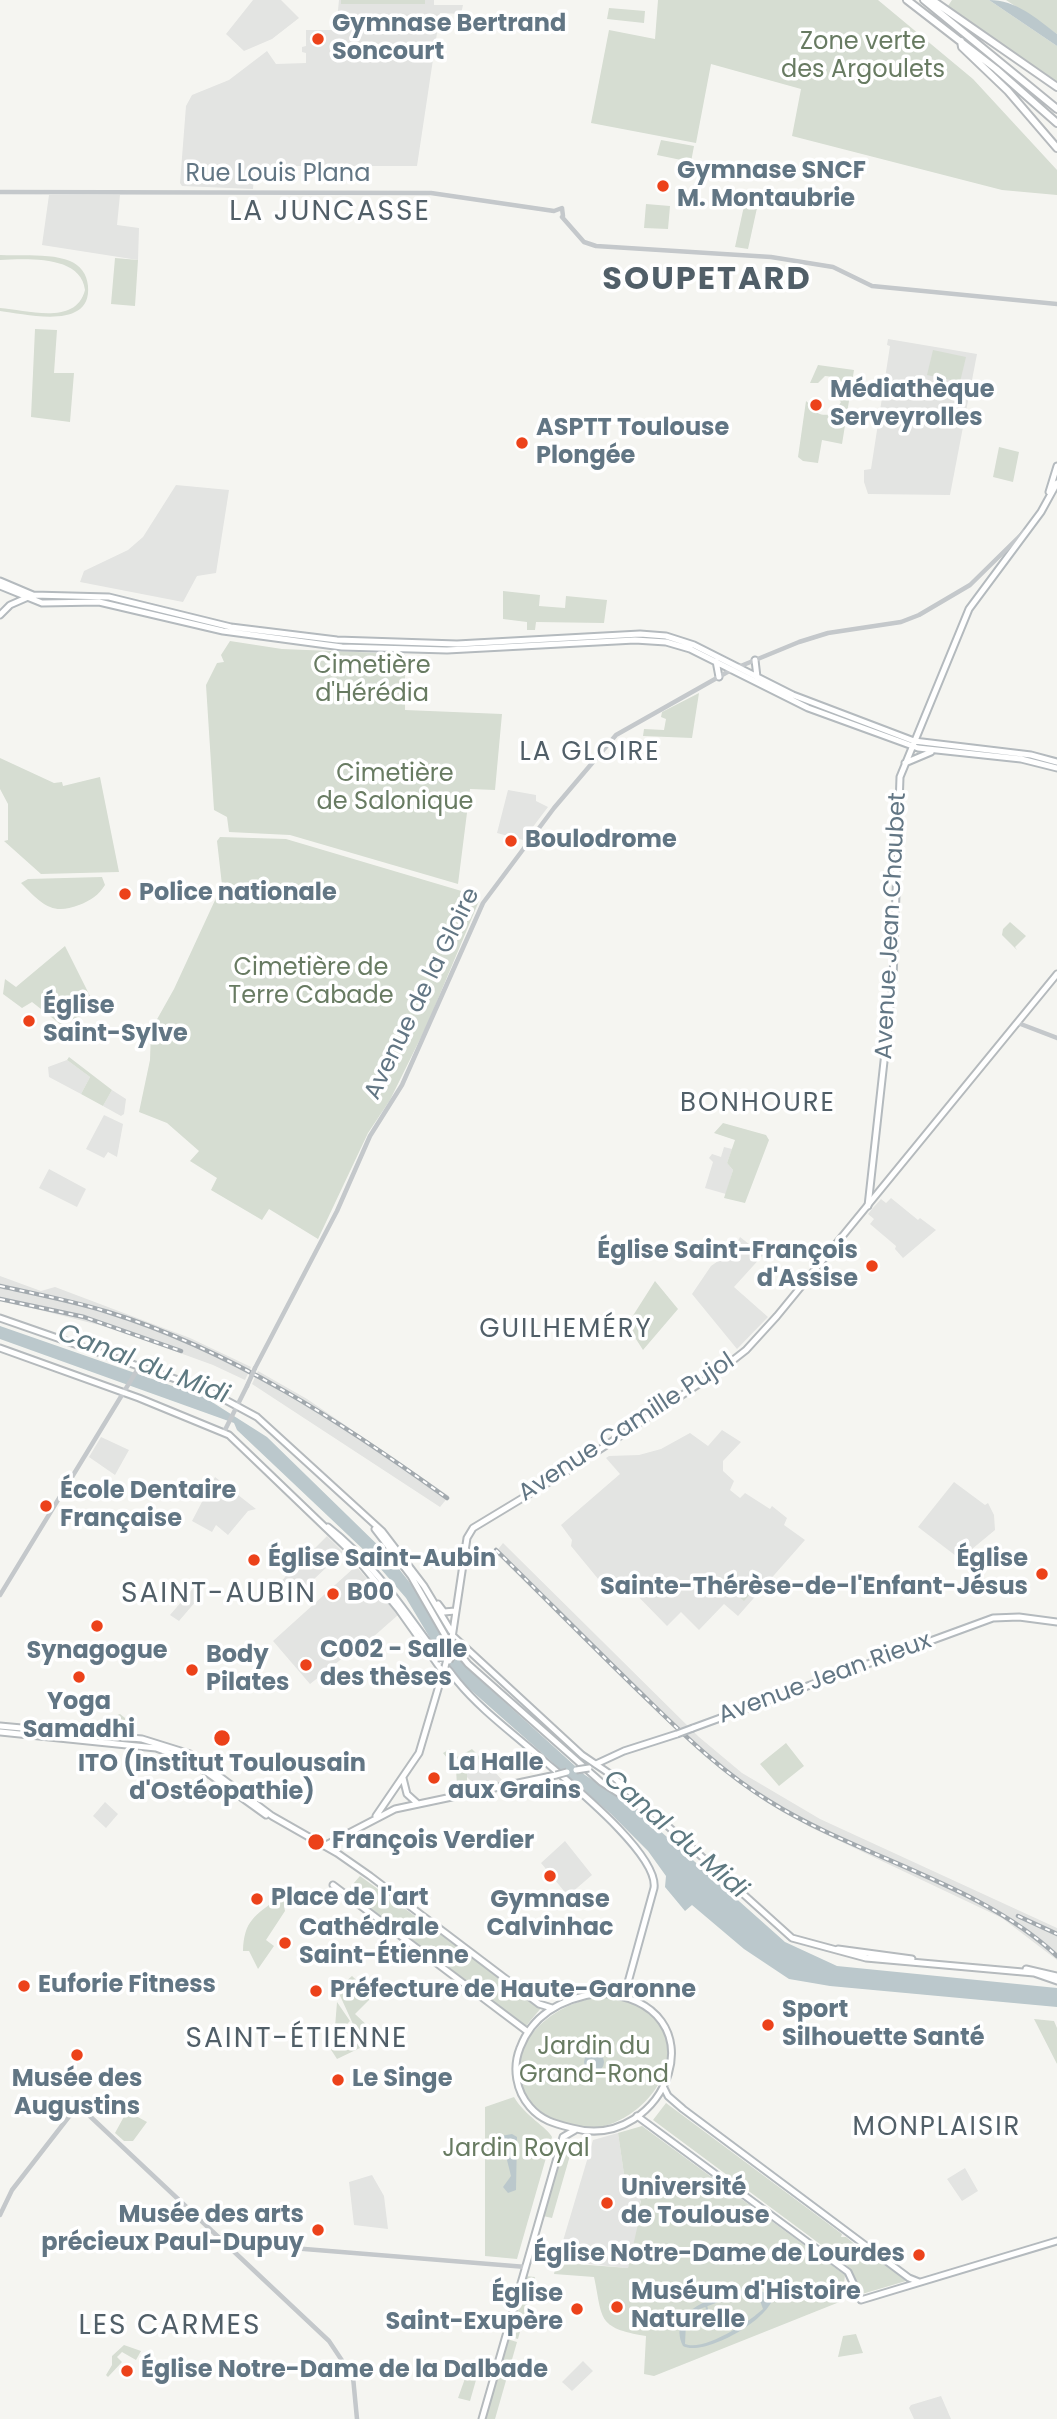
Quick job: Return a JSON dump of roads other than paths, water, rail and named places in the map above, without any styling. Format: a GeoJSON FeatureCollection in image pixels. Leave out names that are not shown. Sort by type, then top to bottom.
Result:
{"type":"FeatureCollection","features":[{"type":"Feature","properties":{"kind":"highway"},"geometry":{"type":"LineString","coordinates":[[907,0],[961,40],[1057,122]]}},
{"type":"Feature","properties":{"kind":"highway"},"geometry":{"type":"LineString","coordinates":[[924,0],[1057,109]]}},
{"type":"Feature","properties":{"kind":"highway"},"geometry":{"type":"LineString","coordinates":[[932,0],[1057,87]]}},
{"type":"Feature","properties":{"kind":"highway"},"geometry":{"type":"LineString","coordinates":[[961,40],[962,47],[1008,91],[1057,148]]}},
{"type":"Feature","properties":{"kind":"main road","name":"Avenue Jean Chaubet"},"geometry":{"type":"LineString","coordinates":[[1045,505],[1057,466]]}},
{"type":"Feature","properties":{"kind":"main road","name":"Avenue Jean Chaubet"},"geometry":{"type":"LineString","coordinates":[[868,1206],[893,972],[897,795],[905,763],[969,609],[1045,505],[1057,484]]}},
{"type":"Feature","properties":{"kind":"main road"},"geometry":{"type":"LineString","coordinates":[[0,584],[42,603],[99,602],[223,631],[318,645],[447,650],[651,640],[684,647],[808,708],[913,743],[1021,759],[1057,768]]}},
{"type":"Feature","properties":{"kind":"main road"},"geometry":{"type":"LineString","coordinates":[[0,584],[33,596],[109,597],[231,627],[337,640],[457,643],[655,635],[695,645],[809,702],[913,743]]}},
{"type":"Feature","properties":{"kind":"main road"},"geometry":{"type":"LineString","coordinates":[[0,615],[10,605],[26,598]]}},
{"type":"Feature","properties":{"kind":"main road"},"geometry":{"type":"LineString","coordinates":[[755,660],[757,677]]}},
{"type":"Feature","properties":{"kind":"main road"},"geometry":{"type":"LineString","coordinates":[[716,661],[719,677]]}},
{"type":"Feature","properties":{"kind":"main road"},"geometry":{"type":"LineString","coordinates":[[919,729],[922,737],[933,748]]}},
{"type":"Feature","properties":{"kind":"main road"},"geometry":{"type":"LineString","coordinates":[[905,763],[933,748],[1031,755],[1057,762]]}},
{"type":"Feature","properties":{"kind":"main road","name":"Avenue Camille Pujol"},"geometry":{"type":"LineString","coordinates":[[455,1611],[467,1538],[472,1528],[564,1474],[740,1356],[868,1206],[1057,974]]}},
{"type":"Feature","properties":{"kind":"main road"},"geometry":{"type":"LineString","coordinates":[[873,1175],[882,1189]]}},
{"type":"Feature","properties":{"kind":"main road"},"geometry":{"type":"LineString","coordinates":[[871,1185],[882,1189]]}},
{"type":"Feature","properties":{"kind":"main road"},"geometry":{"type":"LineString","coordinates":[[0,1318],[236,1407],[270,1428],[382,1531],[444,1612],[455,1611],[450,1647],[421,1749],[373,1818]]}},
{"type":"Feature","properties":{"kind":"main road"},"geometry":{"type":"LineString","coordinates":[[0,1348],[125,1391],[224,1432],[256,1458],[380,1577],[461,1685],[603,1812],[648,1864],[655,1883],[626,1989],[627,1997]]}},
{"type":"Feature","properties":{"kind":"main road"},"geometry":{"type":"LineString","coordinates":[[366,1518],[463,1650],[581,1758],[596,1764],[673,1831]]}},
{"type":"Feature","properties":{"kind":"main road"},"geometry":{"type":"LineString","coordinates":[[320,1521],[384,1589],[444,1670]]}},
{"type":"Feature","properties":{"kind":"main road"},"geometry":{"type":"LineString","coordinates":[[424,1586],[463,1659],[601,1782],[650,1812]]}},
{"type":"Feature","properties":{"kind":"main road","name":"Avenue Jean Rieux"},"geometry":{"type":"LineString","coordinates":[[576,1770],[589,1768],[624,1751],[993,1618],[1019,1617],[1057,1622]]}},
{"type":"Feature","properties":{"kind":"main road"},"geometry":{"type":"LineString","coordinates":[[435,1658],[443,1657],[450,1647]]}},
{"type":"Feature","properties":{"kind":"main road"},"geometry":{"type":"LineString","coordinates":[[450,1647],[463,1650]]}},
{"type":"Feature","properties":{"kind":"main road"},"geometry":{"type":"LineString","coordinates":[[444,1670],[453,1654],[463,1650]]}},
{"type":"Feature","properties":{"kind":"main road"},"geometry":{"type":"LineString","coordinates":[[0,1726],[82,1736]]}},
{"type":"Feature","properties":{"kind":"main road"},"geometry":{"type":"LineString","coordinates":[[0,1732],[142,1739],[186,1752],[272,1816],[368,1874],[541,2005],[552,2008]]}},
{"type":"Feature","properties":{"kind":"main road"},"geometry":{"type":"LineString","coordinates":[[324,1846],[373,1818],[417,1804],[533,1782],[576,1770],[581,1758]]}},
{"type":"Feature","properties":{"kind":"main road"},"geometry":{"type":"LineString","coordinates":[[403,1778],[407,1794],[417,1804]]}},
{"type":"Feature","properties":{"kind":"main road"},"geometry":{"type":"LineString","coordinates":[[631,1795],[788,1935],[866,1958],[1034,1973],[1057,1978]]}},
{"type":"Feature","properties":{"kind":"main road"},"geometry":{"type":"LineString","coordinates":[[334,1885],[528,2032]]}},
{"type":"Feature","properties":{"kind":"main road"},"geometry":{"type":"LineString","coordinates":[[589,1994],[627,1997],[648,2007],[667,2030],[673,2058],[664,2088],[637,2116],[604,2129],[576,2130],[556,2125],[529,2106],[517,2083],[517,2059],[528,2032],[552,2008],[566,2001],[589,1994]]}},
{"type":"Feature","properties":{"kind":"main road"},"geometry":{"type":"LineString","coordinates":[[664,2088],[668,2096],[683,2109],[920,2283]]}},
{"type":"Feature","properties":{"kind":"main road"},"geometry":{"type":"LineString","coordinates":[[637,2116],[848,2272],[861,2301],[1057,2241]]}},
{"type":"Feature","properties":{"kind":"main road"},"geometry":{"type":"LineString","coordinates":[[556,2125],[563,2137]]}},
{"type":"Feature","properties":{"kind":"main road"},"geometry":{"type":"LineString","coordinates":[[482,2419],[563,2137],[576,2130]]}},
{"type":"Feature","properties":{"kind":"main road"},"geometry":{"type":"LineString","coordinates":[[903,2287],[907,2276]]}},
{"type":"Feature","properties":{"kind":"street","name":"Rue Louis Plana"},"geometry":{"type":"LineString","coordinates":[[0,192],[440,193],[554,211],[562,208],[562,217],[579,237],[596,246],[771,257],[833,267],[872,286],[1057,304]]}},
{"type":"Feature","properties":{"kind":"street","name":"Avenue de la Gloire"},"geometry":{"type":"LineString","coordinates":[[224,1432],[337,1211],[370,1136],[402,1085],[487,897],[559,802],[617,735],[737,667],[821,635],[895,623],[919,615],[970,584],[1025,532]]}},
{"type":"Feature","properties":{"kind":"street"},"geometry":{"type":"LineString","coordinates":[[1018,1023],[1057,1038]]}},
{"type":"Feature","properties":{"kind":"street"},"geometry":{"type":"LineString","coordinates":[[0,1595],[138,1368]]}},
{"type":"Feature","properties":{"kind":"street"},"geometry":{"type":"LineString","coordinates":[[0,2215],[14,2187],[78,2105],[335,2349],[353,2377],[357,2419]]}},
{"type":"Feature","properties":{"kind":"street"},"geometry":{"type":"LineString","coordinates":[[231,2249],[243,2244],[526,2267]]}},
{"type":"Feature","properties":{"kind":"waterway"},"geometry":{"type":"LineString","coordinates":[[706,2305],[708,2314]]}},
{"type":"Feature","properties":{"kind":"waterway"},"geometry":{"type":"LineString","coordinates":[[709,2317],[714,2320]]}},
{"type":"Feature","properties":{"kind":"railway"},"geometry":{"type":"LineString","coordinates":[[0,1286],[108,1312],[198,1347],[285,1391],[447,1498]]}},
{"type":"Feature","properties":{"kind":"railway"},"geometry":{"type":"LineString","coordinates":[[0,1299],[84,1317],[181,1351]]}},
{"type":"Feature","properties":{"kind":"railway"},"geometry":{"type":"LineString","coordinates":[[496,1550],[665,1716],[737,1779],[804,1821],[918,1872],[992,1909],[1057,1956]]}},
{"type":"Feature","properties":{"kind":"railway"},"geometry":{"type":"LineString","coordinates":[[1018,1916],[1057,1934]]}},
{"type":"Feature","properties":{"kind":"place","name":"Gymnase Bertrand Soncourt"},"geometry":{"type":"Point","coordinates":[318,39]}},
{"type":"Feature","properties":{"kind":"place","name":"Gymnase SNCF M. Montaubrie"},"geometry":{"type":"Point","coordinates":[663,186]}},
{"type":"Feature","properties":{"kind":"place","name":"Médiathèque Serveyrolles"},"geometry":{"type":"Point","coordinates":[816,405]}},
{"type":"Feature","properties":{"kind":"place","name":"ASPTT Toulouse Plongée"},"geometry":{"type":"Point","coordinates":[522,443]}},
{"type":"Feature","properties":{"kind":"place","name":"Boulodrome"},"geometry":{"type":"Point","coordinates":[511,841]}},
{"type":"Feature","properties":{"kind":"place","name":"Police nationale"},"geometry":{"type":"Point","coordinates":[125,894]}},
{"type":"Feature","properties":{"kind":"place","name":"Église Saint-Sylve"},"geometry":{"type":"Point","coordinates":[29,1021]}},
{"type":"Feature","properties":{"kind":"place","name":"Église Saint-François d'Assise"},"geometry":{"type":"Point","coordinates":[872,1266]}},
{"type":"Feature","properties":{"kind":"place","name":"École Dentaire Française"},"geometry":{"type":"Point","coordinates":[46,1506]}},
{"type":"Feature","properties":{"kind":"place","name":"Église Saint-Aubin"},"geometry":{"type":"Point","coordinates":[254,1560]}},
{"type":"Feature","properties":{"kind":"place","name":"Église Sainte-Thérèse-de-l'Enfant-Jésus"},"geometry":{"type":"Point","coordinates":[1042,1574]}},
{"type":"Feature","properties":{"kind":"place","name":"B00"},"geometry":{"type":"Point","coordinates":[333,1594]}},
{"type":"Feature","properties":{"kind":"place","name":"Synagogue"},"geometry":{"type":"Point","coordinates":[97,1626]}},
{"type":"Feature","properties":{"kind":"place","name":"C002 - Salle des thèses"},"geometry":{"type":"Point","coordinates":[306,1665]}},
{"type":"Feature","properties":{"kind":"place","name":"Body Pilates"},"geometry":{"type":"Point","coordinates":[192,1670]}},
{"type":"Feature","properties":{"kind":"place","name":"Yoga Samadhi"},"geometry":{"type":"Point","coordinates":[79,1677]}},
{"type":"Feature","properties":{"kind":"place","name":"ITO (Institut Toulousain d'Ostéopathie)"},"geometry":{"type":"Point","coordinates":[222,1738]}},
{"type":"Feature","properties":{"kind":"place","name":"La Halle aux Grains"},"geometry":{"type":"Point","coordinates":[434,1778]}},
{"type":"Feature","properties":{"kind":"place","name":"François Verdier"},"geometry":{"type":"Point","coordinates":[316,1842]}},
{"type":"Feature","properties":{"kind":"place","name":"Gymnase Calvinhac"},"geometry":{"type":"Point","coordinates":[550,1876]}},
{"type":"Feature","properties":{"kind":"place","name":"Place de l'art"},"geometry":{"type":"Point","coordinates":[257,1899]}},
{"type":"Feature","properties":{"kind":"place","name":"Cathédrale Saint-Étienne"},"geometry":{"type":"Point","coordinates":[285,1943]}},
{"type":"Feature","properties":{"kind":"place","name":"Euforie Fitness"},"geometry":{"type":"Point","coordinates":[24,1986]}},
{"type":"Feature","properties":{"kind":"place","name":"Préfecture de Haute-Garonne"},"geometry":{"type":"Point","coordinates":[316,1991]}},
{"type":"Feature","properties":{"kind":"place","name":"Sport Silhouette Santé"},"geometry":{"type":"Point","coordinates":[768,2025]}},
{"type":"Feature","properties":{"kind":"place","name":"Musée des Augustins"},"geometry":{"type":"Point","coordinates":[77,2055]}},
{"type":"Feature","properties":{"kind":"place","name":"Le Singe"},"geometry":{"type":"Point","coordinates":[338,2080]}},
{"type":"Feature","properties":{"kind":"place","name":"Université de Toulouse"},"geometry":{"type":"Point","coordinates":[607,2203]}},
{"type":"Feature","properties":{"kind":"place","name":"Musée des arts précieux Paul-Dupuy"},"geometry":{"type":"Point","coordinates":[318,2230]}},
{"type":"Feature","properties":{"kind":"place","name":"Église Notre-Dame de Lourdes"},"geometry":{"type":"Point","coordinates":[919,2255]}},
{"type":"Feature","properties":{"kind":"place","name":"Muséum d'Histoire Naturelle"},"geometry":{"type":"Point","coordinates":[617,2307]}},
{"type":"Feature","properties":{"kind":"place","name":"Église Saint-Exupère"},"geometry":{"type":"Point","coordinates":[577,2309]}},
{"type":"Feature","properties":{"kind":"place","name":"Église Notre-Dame de la Dalbade"},"geometry":{"type":"Point","coordinates":[127,2371]}},
{"type":"Feature","properties":{"kind":"district","name":"LA JUNCASSE"},"geometry":{"type":"Point","coordinates":[330,213]}},
{"type":"Feature","properties":{"kind":"district","name":"SOUPETARD"},"geometry":{"type":"Point","coordinates":[707,281]}},
{"type":"Feature","properties":{"kind":"district","name":"LA GLOIRE"},"geometry":{"type":"Point","coordinates":[590,753]}},
{"type":"Feature","properties":{"kind":"district","name":"BONHOURE"},"geometry":{"type":"Point","coordinates":[758,1104]}},
{"type":"Feature","properties":{"kind":"district","name":"GUILHEMÉRY"},"geometry":{"type":"Point","coordinates":[566,1330]}},
{"type":"Feature","properties":{"kind":"district","name":"SAINT-AUBIN"},"geometry":{"type":"Point","coordinates":[219,1595]}},
{"type":"Feature","properties":{"kind":"district","name":"SAINT-ÉTIENNE"},"geometry":{"type":"Point","coordinates":[297,2040]}},
{"type":"Feature","properties":{"kind":"district","name":"MONPLAISIR"},"geometry":{"type":"Point","coordinates":[937,2128]}},
{"type":"Feature","properties":{"kind":"district","name":"LES CARMES"},"geometry":{"type":"Point","coordinates":[170,2327]}},
{"type":"Feature","properties":{"kind":"park label","name":"Zone verte des Argoulets"},"geometry":{"type":"Point","coordinates":[863,57]}},
{"type":"Feature","properties":{"kind":"park label","name":"Cimetière d'Hérédia"},"geometry":{"type":"Point","coordinates":[372,681]}},
{"type":"Feature","properties":{"kind":"park label","name":"Cimetière de Salonique"},"geometry":{"type":"Point","coordinates":[395,789]}},
{"type":"Feature","properties":{"kind":"park label","name":"Cimetière de Terre Cabade"},"geometry":{"type":"Point","coordinates":[311,983]}},
{"type":"Feature","properties":{"kind":"park label","name":"Jardin du Grand-Rond"},"geometry":{"type":"Point","coordinates":[594,2062]}},
{"type":"Feature","properties":{"kind":"park label","name":"Jardin Royal"},"geometry":{"type":"Point","coordinates":[516,2150]}},
{"type":"Feature","properties":{"kind":"water label","name":"Canal du Midi"},"geometry":{"type":"Point","coordinates":[143,1365]}},
{"type":"Feature","properties":{"kind":"water label","name":"Canal du Midi"},"geometry":{"type":"Point","coordinates":[675,1835]}}]}
